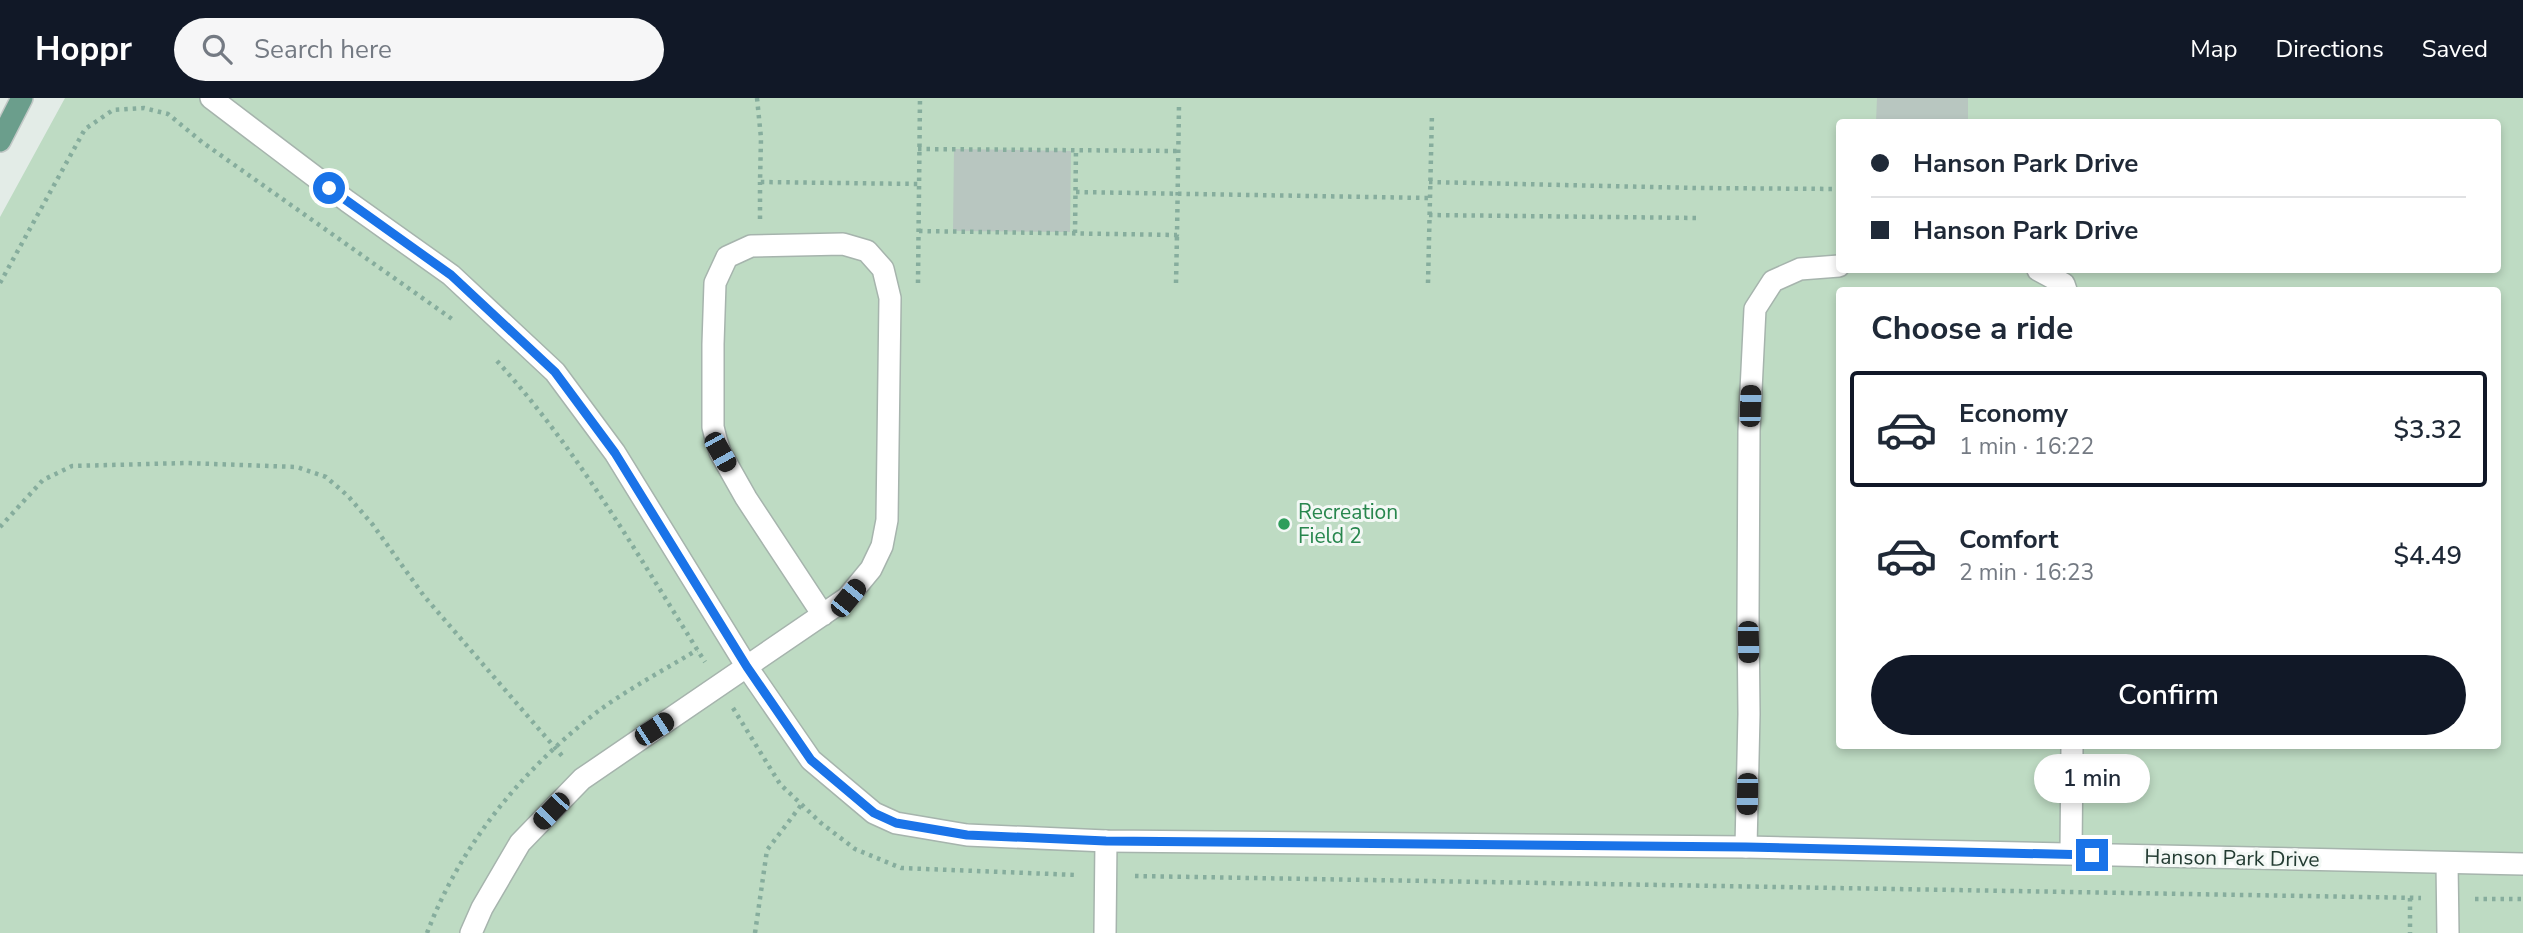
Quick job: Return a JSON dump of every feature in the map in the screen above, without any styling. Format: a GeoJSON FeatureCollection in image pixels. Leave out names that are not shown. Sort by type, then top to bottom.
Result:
{"type":"FeatureCollection","features":[{"type":"Feature","properties":{"kind":"main road"},"geometry":{"type":"LineString","coordinates":[[0,142],[22,98]]}},
{"type":"Feature","properties":{"kind":"street","name":"Hanson Park Drive"},"geometry":{"type":"LineString","coordinates":[[211,98],[346,201],[451,275],[555,372],[615,453],[747,667],[811,760],[874,813],[896,823],[967,835],[1106,841],[1746,847],[2523,864]]}},
{"type":"Feature","properties":{"kind":"street"},"geometry":{"type":"LineString","coordinates":[[471,933],[482,908],[520,843],[582,779],[848,598],[871,569],[882,547],[887,520],[890,298],[883,269],[867,251],[843,244],[751,246],[727,257],[715,284],[713,427],[720,452],[746,498],[823,615]]}},
{"type":"Feature","properties":{"kind":"street"},"geometry":{"type":"LineString","coordinates":[[1746,847],[1749,431],[1755,309],[1773,281],[1800,269],[1836,266]]}},
{"type":"Feature","properties":{"kind":"street"},"geometry":{"type":"LineString","coordinates":[[2044,273],[2065,287]]}},
{"type":"Feature","properties":{"kind":"street"},"geometry":{"type":"LineString","coordinates":[[2071,853],[2072,749]]}},
{"type":"Feature","properties":{"kind":"street"},"geometry":{"type":"LineString","coordinates":[[1105,933],[1106,841]]}},
{"type":"Feature","properties":{"kind":"street"},"geometry":{"type":"LineString","coordinates":[[2447,863],[2448,933]]}},
{"type":"Feature","properties":{"kind":"path"},"geometry":{"type":"LineString","coordinates":[[757,98],[761,138],[760,182],[919,184]]}},
{"type":"Feature","properties":{"kind":"path"},"geometry":{"type":"LineString","coordinates":[[918,286],[919,98]]}},
{"type":"Feature","properties":{"kind":"path"},"geometry":{"type":"LineString","coordinates":[[1176,283],[1179,106]]}},
{"type":"Feature","properties":{"kind":"path"},"geometry":{"type":"LineString","coordinates":[[0,282],[85,129],[113,110],[144,108],[168,114],[202,142],[456,322]]}},
{"type":"Feature","properties":{"kind":"path"},"geometry":{"type":"LineString","coordinates":[[1428,283],[1432,113]]}},
{"type":"Feature","properties":{"kind":"path"},"geometry":{"type":"LineString","coordinates":[[918,149],[1076,148],[1179,151]]}},
{"type":"Feature","properties":{"kind":"path"},"geometry":{"type":"LineString","coordinates":[[1075,233],[1076,148]]}},
{"type":"Feature","properties":{"kind":"path"},"geometry":{"type":"LineString","coordinates":[[1429,182],[1836,188]]}},
{"type":"Feature","properties":{"kind":"path"},"geometry":{"type":"LineString","coordinates":[[1076,192],[1429,198]]}},
{"type":"Feature","properties":{"kind":"path"},"geometry":{"type":"LineString","coordinates":[[1429,215],[1698,218]]}},
{"type":"Feature","properties":{"kind":"path"},"geometry":{"type":"LineString","coordinates":[[919,232],[1177,235]]}},
{"type":"Feature","properties":{"kind":"path"},"geometry":{"type":"LineString","coordinates":[[489,352],[529,397],[597,492],[780,784],[821,823],[855,849],[901,868],[952,872],[2523,900]]}},
{"type":"Feature","properties":{"kind":"path"},"geometry":{"type":"LineString","coordinates":[[0,527],[43,480],[72,466],[186,463],[297,467],[326,477],[348,496],[373,524],[424,596],[582,779]]}},
{"type":"Feature","properties":{"kind":"path"},"geometry":{"type":"LineString","coordinates":[[755,933],[767,850],[802,804]]}},
{"type":"Feature","properties":{"kind":"path"},"geometry":{"type":"LineString","coordinates":[[2410,898],[2410,933]]}},
{"type":"Feature","properties":{"kind":"green space"},"geometry":{"type":"Polygon","coordinates":[[[65,98],[2523,98],[2523,933],[0,933],[0,217],[65,98]]]}},
{"type":"Feature","properties":{"kind":"building"},"geometry":{"type":"Polygon","coordinates":[[[1877,98],[1968,98],[1968,119],[1876,119],[1877,98]]]}},
{"type":"Feature","properties":{"kind":"building"},"geometry":{"type":"Polygon","coordinates":[[[954,149],[1071,151],[1070,232],[953,231],[954,149]]]}},
{"type":"Feature","properties":{"kind":"place","name":"Recreation Field 2"},"geometry":{"type":"Point","coordinates":[1284,524]}},
{"type":"Feature","properties":{"kind":"route"},"geometry":{"type":"LineString","coordinates":[[329,188],[451,275],[555,372],[615,453],[747,667],[811,760],[874,813],[896,823],[967,835],[1106,841],[1746,847],[2092,855]]}}]}
